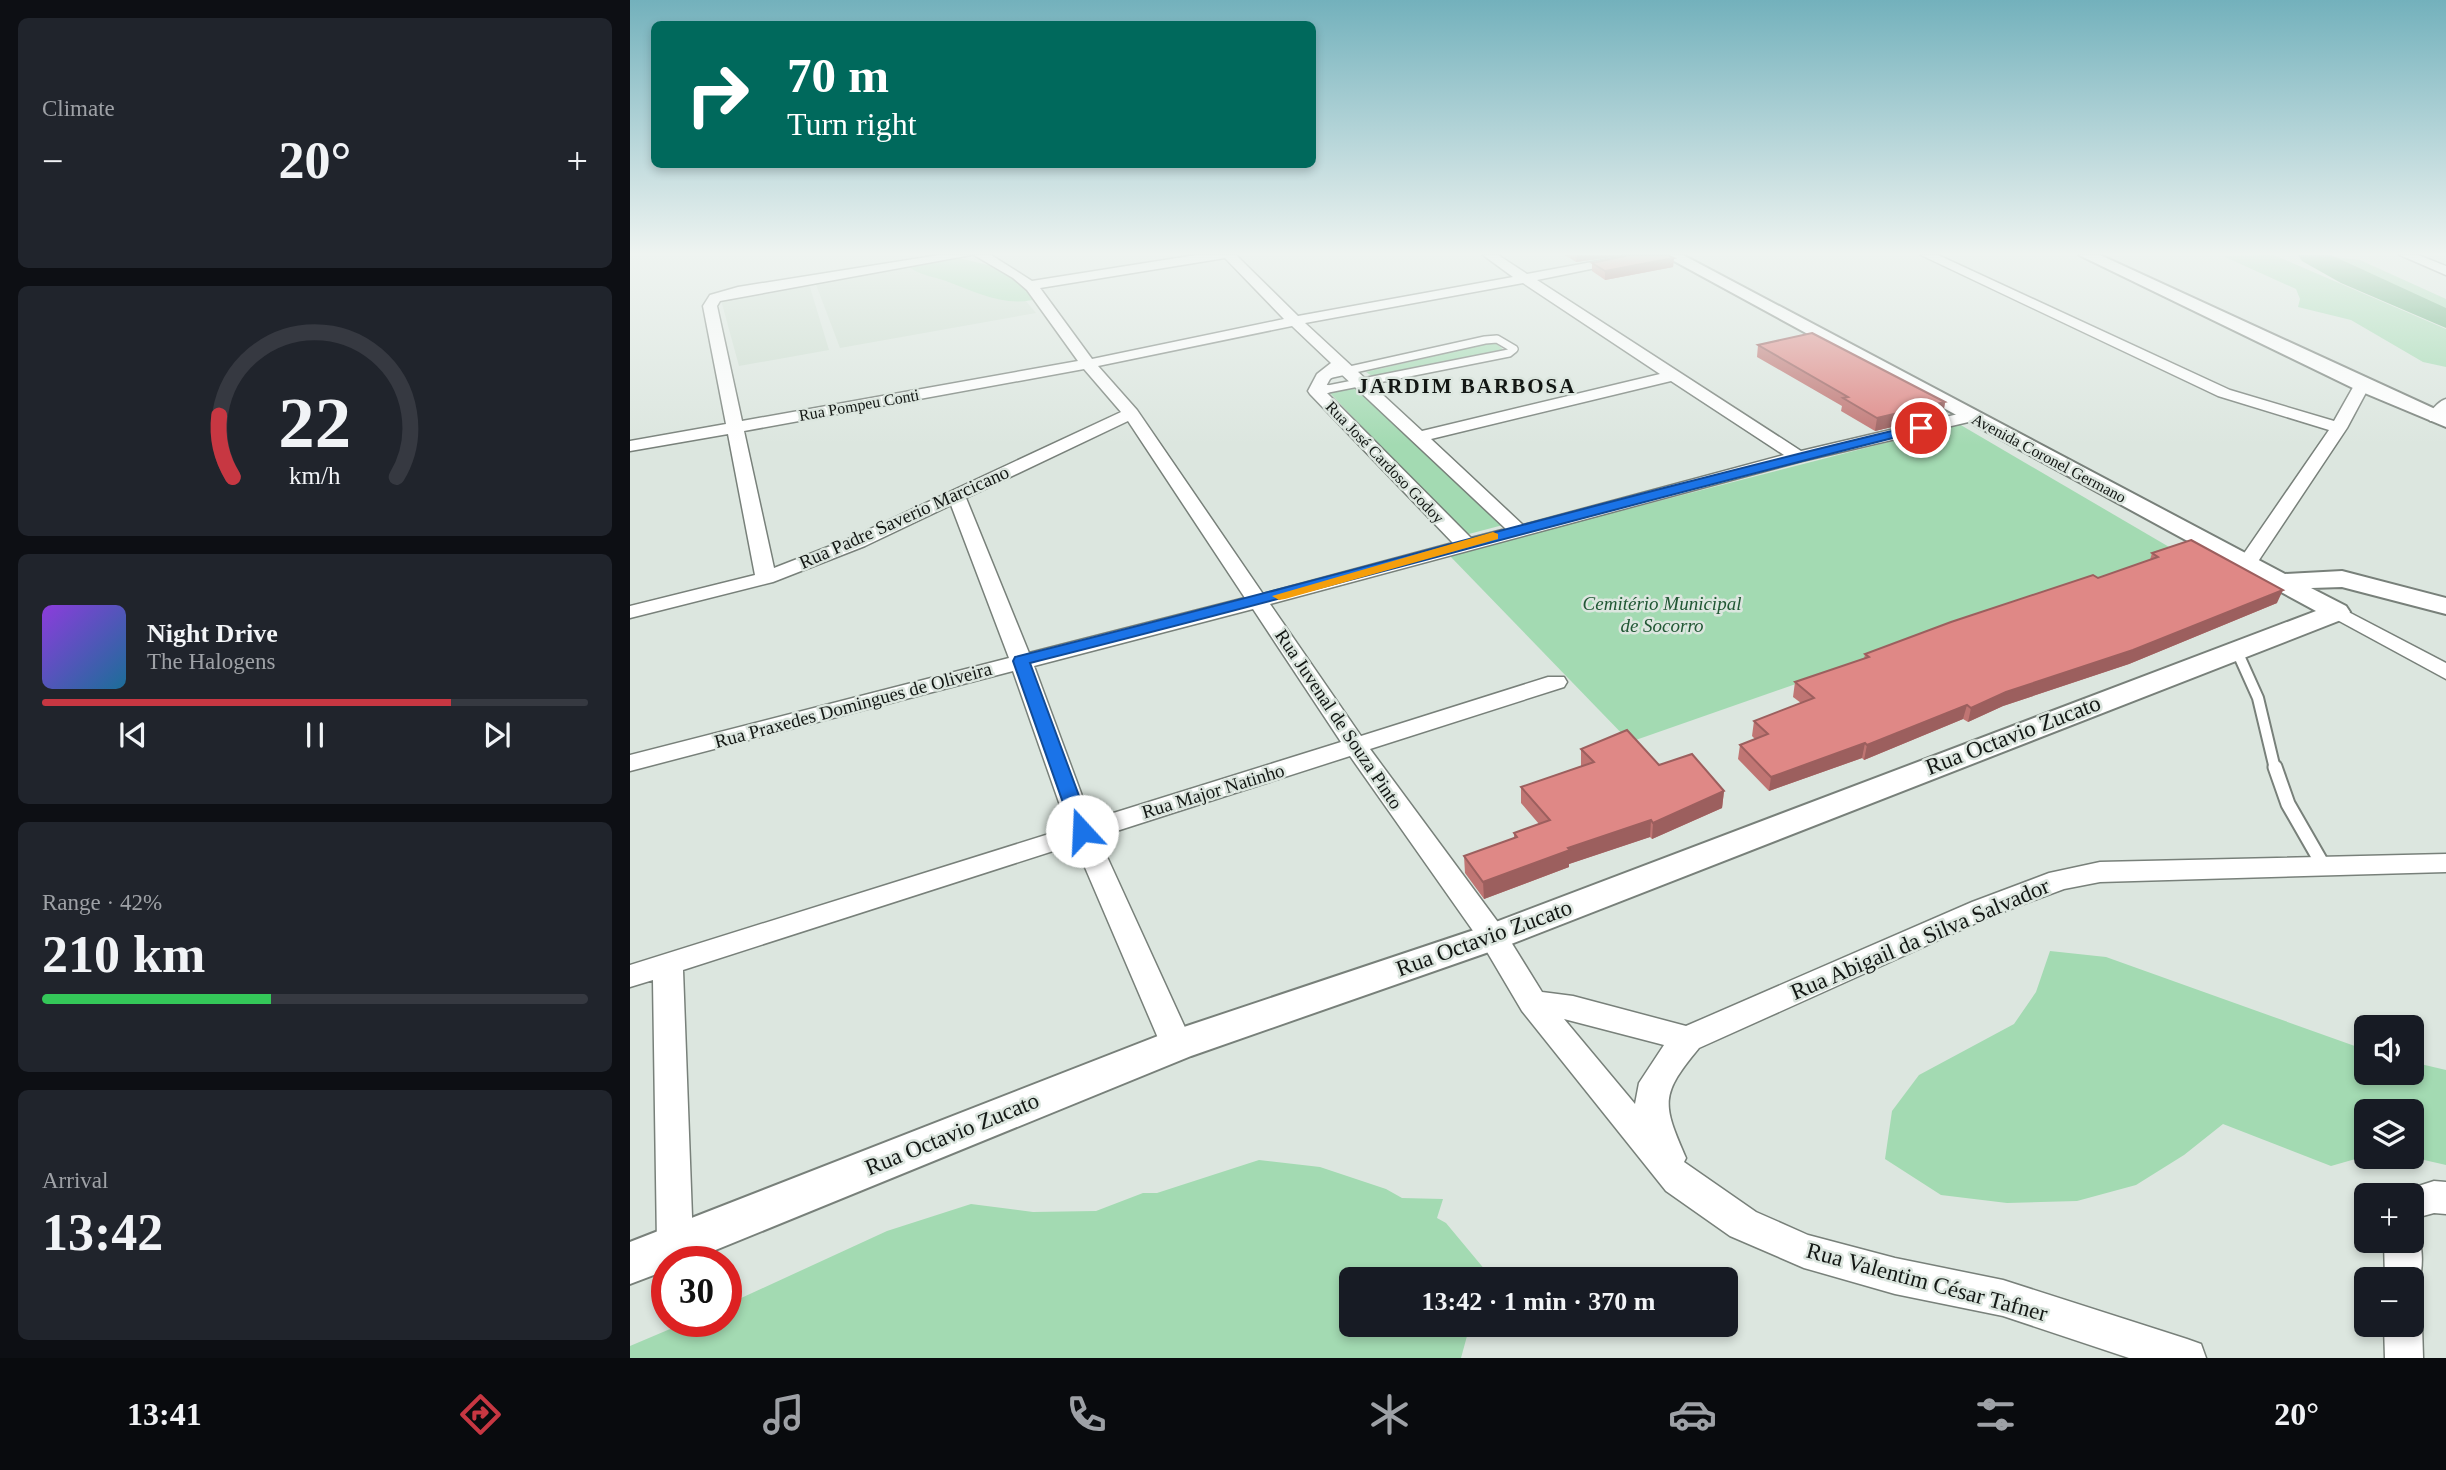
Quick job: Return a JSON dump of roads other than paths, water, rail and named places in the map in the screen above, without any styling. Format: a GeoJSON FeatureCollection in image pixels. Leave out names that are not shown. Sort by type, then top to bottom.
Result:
{"type":"FeatureCollection","features":[{"type":"Feature","properties":{"kind":"street"},"geometry":{"type":"LineString","coordinates":[[713,318],[766,578]]}},
{"type":"Feature","properties":{"kind":"street","name":"Rua Juvenal de Souza Pinto"},"geometry":{"type":"LineString","coordinates":[[1056,318],[1088,364],[1131,413],[1356,747],[1493,937]]}},
{"type":"Feature","properties":{"kind":"street","name":"Rua José Cardoso Godoy"},"geometry":{"type":"LineString","coordinates":[[1290,318],[1421,436],[1518,530]]}},
{"type":"Feature","properties":{"kind":"street","name":"Rua Pompeu Conti"},"geometry":{"type":"LineString","coordinates":[[630,446],[1088,364],[1307,318]]}},
{"type":"Feature","properties":{"kind":"street"},"geometry":{"type":"LineString","coordinates":[[1587,318],[1798,457]]}},
{"type":"Feature","properties":{"kind":"street","name":"Avenida Coronel Germano"},"geometry":{"type":"LineString","coordinates":[[1789,318],[2337,612]]}},
{"type":"Feature","properties":{"kind":"street"},"geometry":{"type":"LineString","coordinates":[[2063,318],[2224,393],[2339,428]]}},
{"type":"Feature","properties":{"kind":"street"},"geometry":{"type":"LineString","coordinates":[[2221,318],[2362,385],[2443,414]]}},
{"type":"Feature","properties":{"kind":"street"},"geometry":{"type":"LineString","coordinates":[[1319,384],[1348,373]]}},
{"type":"Feature","properties":{"kind":"street"},"geometry":{"type":"LineString","coordinates":[[1421,436],[1675,375]]}},
{"type":"Feature","properties":{"kind":"street","name":"Rua José Cardoso Godoy"},"geometry":{"type":"LineString","coordinates":[[1319,384],[1465,544]]}},
{"type":"Feature","properties":{"kind":"street"},"geometry":{"type":"LineString","coordinates":[[2246,565],[2339,428],[2362,385]]}},
{"type":"Feature","properties":{"kind":"street","name":"Rua Padre Saverio Marcicano"},"geometry":{"type":"LineString","coordinates":[[630,612],[766,578],[858,542],[1131,413]]}},
{"type":"Feature","properties":{"kind":"street","name":"Rua Praxedes Domingues de Oliveira"},"geometry":{"type":"LineString","coordinates":[[630,763],[1259,601],[1798,457],[1970,416]]}},
{"type":"Feature","properties":{"kind":"street"},"geometry":{"type":"LineString","coordinates":[[956,495],[1021,661],[1082,831],[1177,1045]]}},
{"type":"Feature","properties":{"kind":"street"},"geometry":{"type":"LineString","coordinates":[[2279,582],[2342,579],[2446,606]]}},
{"type":"Feature","properties":{"kind":"street"},"geometry":{"type":"LineString","coordinates":[[2337,612],[2446,672]]}},
{"type":"Feature","properties":{"kind":"street","name":"Rua Octavio Zucato"},"geometry":{"type":"LineString","coordinates":[[630,1263],[1177,1045],[1493,937],[2337,612]]}},
{"type":"Feature","properties":{"kind":"street","name":"Rua Major Natinho"},"geometry":{"type":"LineString","coordinates":[[630,976],[1556,682]]}},
{"type":"Feature","properties":{"kind":"street","name":"Rua Abigail da Silva Salvador"},"geometry":{"type":"LineString","coordinates":[[1688,1039],[1982,909],[2059,880],[2100,872],[2446,863]]}},
{"type":"Feature","properties":{"kind":"street","name":"Rua Valentim César Tafner"},"geometry":{"type":"LineString","coordinates":[[1493,937],[1533,1003],[1678,1180],[1744,1224],[1804,1251],[1895,1276],[2003,1298],[2187,1358]]}},
{"type":"Feature","properties":{"kind":"street"},"geometry":{"type":"LineString","coordinates":[[668,964],[675,1244]]}},
{"type":"Feature","properties":{"kind":"street"},"geometry":{"type":"LineString","coordinates":[[1533,1003],[1573,1008],[1688,1039],[1657,1074],[1649,1101],[1656,1127],[1678,1180]]}},
{"type":"Feature","properties":{"kind":"street"},"geometry":{"type":"LineString","coordinates":[[2424,1201],[2446,1198]]}},
{"type":"Feature","properties":{"kind":"street"},"geometry":{"type":"LineString","coordinates":[[2403,1337],[2404,1358]]}},
{"type":"Feature","properties":{"kind":"lane"},"geometry":{"type":"LineString","coordinates":[[1319,384],[1348,373],[1485,340],[1497,339],[1514,349],[1509,353],[1348,373]]}},
{"type":"Feature","properties":{"kind":"lane"},"geometry":{"type":"LineString","coordinates":[[2236,649],[2248,668],[2265,715],[2280,786],[2323,865]]}},
{"type":"Feature","properties":{"kind":"district","name":"JARDIM BARBOSA"},"geometry":{"type":"Point","coordinates":[1467,386]}},
{"type":"Feature","properties":{"kind":"park label","name":"Cemitério Municipal de Socorro"},"geometry":{"type":"Point","coordinates":[1662,614]}}]}
